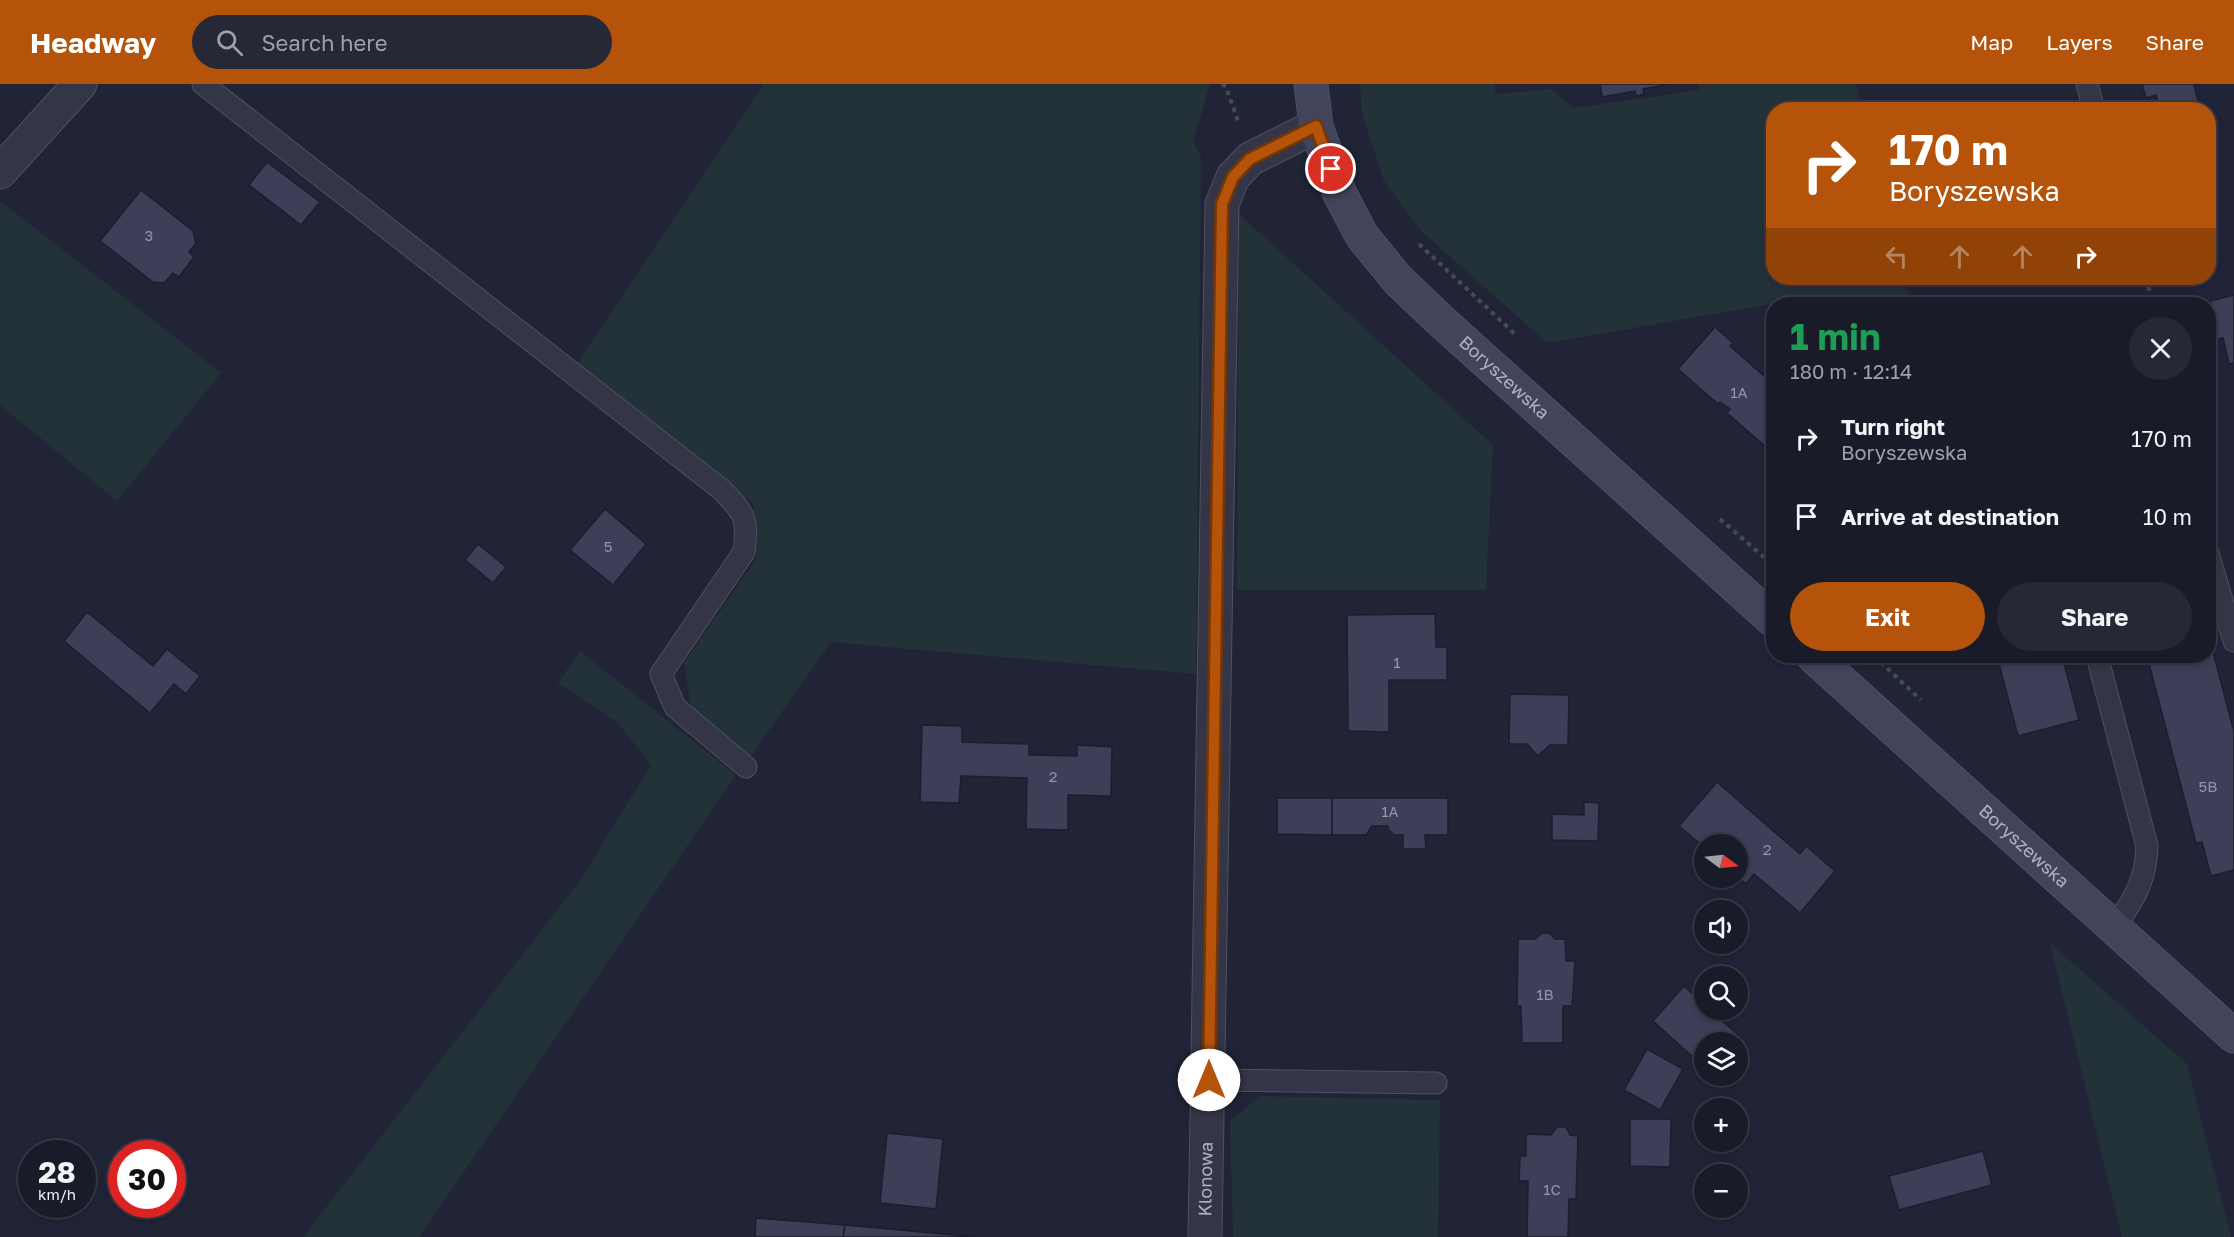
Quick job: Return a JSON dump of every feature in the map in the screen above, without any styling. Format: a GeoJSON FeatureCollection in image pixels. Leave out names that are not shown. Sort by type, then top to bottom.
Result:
{"type":"FeatureCollection","features":[{"type":"Feature","properties":{"kind":"main road","name":"Boryszewska"},"geometry":{"type":"LineString","coordinates":[[1311,84],[1316,126],[1339,192],[1362,236],[1398,280],[1766,614]]}},
{"type":"Feature","properties":{"kind":"main road","name":"Boryszewska"},"geometry":{"type":"LineString","coordinates":[[1821,663],[2234,1036]]}},
{"type":"Feature","properties":{"kind":"street"},"geometry":{"type":"LineString","coordinates":[[0,172],[80,84]]}},
{"type":"Feature","properties":{"kind":"street","name":"Klonowa"},"geometry":{"type":"LineString","coordinates":[[1205,1237],[1222,204],[1233,177],[1250,159],[1316,126]]}},
{"type":"Feature","properties":{"kind":"lane"},"geometry":{"type":"LineString","coordinates":[[203,84],[722,490],[742,511],[746,534],[744,552],[661,674],[675,706],[746,767]]}},
{"type":"Feature","properties":{"kind":"lane"},"geometry":{"type":"LineString","coordinates":[[2087,84],[2092,102]]}},
{"type":"Feature","properties":{"kind":"lane"},"geometry":{"type":"LineString","coordinates":[[2216,580],[2234,641]]}},
{"type":"Feature","properties":{"kind":"lane"},"geometry":{"type":"LineString","coordinates":[[2099,663],[2147,846],[2146,869],[2134,899],[2115,927]]}},
{"type":"Feature","properties":{"kind":"lane"},"geometry":{"type":"LineString","coordinates":[[1209,1080],[1436,1083]]}},
{"type":"Feature","properties":{"kind":"path"},"geometry":{"type":"LineString","coordinates":[[1222,84],[1226,87],[1250,159]]}},
{"type":"Feature","properties":{"kind":"path"},"geometry":{"type":"LineString","coordinates":[[1415,239],[1518,337]]}},
{"type":"Feature","properties":{"kind":"path"},"geometry":{"type":"LineString","coordinates":[[1720,519],[1766,560]]}},
{"type":"Feature","properties":{"kind":"shaded area"},"geometry":{"type":"Polygon","coordinates":[[[764,84],[1210,84],[1193,141],[1201,157],[1196,674],[831,642],[751,756],[691,707],[684,663],[756,559],[753,503],[576,365],[764,84]]]}},
{"type":"Feature","properties":{"kind":"shaded area"},"geometry":{"type":"Polygon","coordinates":[[[1360,84],[1495,84],[1495,94],[1551,89],[1574,108],[1699,90],[1699,84],[1856,84],[1861,102],[1766,102],[1766,285],[1907,285],[1910,297],[1766,297],[1766,305],[1547,343],[1421,231],[1384,181],[1362,114],[1360,84]]]}},
{"type":"Feature","properties":{"kind":"shaded area"},"geometry":{"type":"Polygon","coordinates":[[[0,201],[221,373],[117,501],[0,405],[0,201]]]}},
{"type":"Feature","properties":{"kind":"shaded area"},"geometry":{"type":"Polygon","coordinates":[[[1239,214],[1493,445],[1486,590],[1237,590],[1239,214]]]}},
{"type":"Feature","properties":{"kind":"shaded area"},"geometry":{"type":"Polygon","coordinates":[[[580,651],[736,775],[419,1237],[303,1237],[579,882],[651,765],[617,722],[558,683],[580,651]]]}},
{"type":"Feature","properties":{"kind":"shaded area"},"geometry":{"type":"Polygon","coordinates":[[[2050,943],[2187,1064],[2231,1237],[2122,1237],[2050,943]]]}},
{"type":"Feature","properties":{"kind":"shaded area"},"geometry":{"type":"Polygon","coordinates":[[[1260,1096],[1440,1100],[1438,1237],[1233,1237],[1230,1121],[1260,1096]]]}},
{"type":"Feature","properties":{"kind":"building"},"geometry":{"type":"Polygon","coordinates":[[[1600,84],[1670,84],[1643,89],[1644,94],[1636,96],[1635,91],[1602,97],[1600,84]]]}},
{"type":"Feature","properties":{"kind":"building"},"geometry":{"type":"Polygon","coordinates":[[[2142,84],[2203,84],[2194,86],[2199,102],[2158,102],[2156,95],[2146,98],[2142,84]]]}},
{"type":"Feature","properties":{"kind":"building"},"geometry":{"type":"Polygon","coordinates":[[[267,162],[320,202],[301,225],[249,185],[267,162]]]}},
{"type":"Feature","properties":{"kind":"building"},"geometry":{"type":"Polygon","coordinates":[[[141,190],[193,231],[196,243],[189,252],[194,257],[179,277],[173,273],[164,283],[153,282],[100,241],[141,190]]]}},
{"type":"Feature","properties":{"kind":"building"},"geometry":{"type":"Polygon","coordinates":[[[2234,295],[2234,363],[2229,364],[2223,338],[2216,337],[2216,300],[2234,295]]]}},
{"type":"Feature","properties":{"kind":"building"},"geometry":{"type":"Polygon","coordinates":[[[1715,327],[1733,343],[1730,346],[1766,378],[1766,447],[1727,413],[1730,409],[1720,402],[1718,404],[1678,369],[1715,327]]]}},
{"type":"Feature","properties":{"kind":"building"},"geometry":{"type":"Polygon","coordinates":[[[605,509],[646,544],[613,585],[570,550],[605,509]]]}},
{"type":"Feature","properties":{"kind":"building"},"geometry":{"type":"Polygon","coordinates":[[[478,544],[506,567],[493,583],[465,560],[478,544]]]}},
{"type":"Feature","properties":{"kind":"building"},"geometry":{"type":"Polygon","coordinates":[[[87,612],[153,666],[167,649],[200,676],[186,694],[174,684],[150,713],[64,641],[87,612]]]}},
{"type":"Feature","properties":{"kind":"building"},"geometry":{"type":"Polygon","coordinates":[[[1435,614],[1436,647],[1447,647],[1447,680],[1389,680],[1389,732],[1348,731],[1347,615],[1435,614]]]}},
{"type":"Feature","properties":{"kind":"building"},"geometry":{"type":"Polygon","coordinates":[[[1999,663],[2064,663],[2079,720],[2018,736],[1999,663]]]}},
{"type":"Feature","properties":{"kind":"building"},"geometry":{"type":"Polygon","coordinates":[[[2149,663],[2216,663],[2234,732],[2234,870],[2211,876],[2202,842],[2196,843],[2149,663]]]}},
{"type":"Feature","properties":{"kind":"building"},"geometry":{"type":"Polygon","coordinates":[[[1510,694],[1569,695],[1568,745],[1550,745],[1538,756],[1527,744],[1509,744],[1510,694]]]}},
{"type":"Feature","properties":{"kind":"building"},"geometry":{"type":"Polygon","coordinates":[[[922,725],[962,726],[962,742],[1029,744],[1029,755],[1077,756],[1077,745],[1112,747],[1111,796],[1068,795],[1068,830],[1026,829],[1027,778],[961,776],[959,803],[920,802],[922,725]]]}},
{"type":"Feature","properties":{"kind":"building"},"geometry":{"type":"Polygon","coordinates":[[[1717,782],[1800,854],[1806,846],[1835,871],[1800,913],[1754,874],[1748,882],[1748,834],[1694,834],[1694,839],[1679,826],[1717,782]]]}},
{"type":"Feature","properties":{"kind":"building"},"geometry":{"type":"Polygon","coordinates":[[[1277,798],[1332,798],[1332,835],[1277,834],[1277,798]]]}},
{"type":"Feature","properties":{"kind":"building"},"geometry":{"type":"Polygon","coordinates":[[[1332,798],[1448,798],[1448,835],[1425,835],[1426,849],[1403,849],[1403,835],[1394,835],[1388,826],[1372,826],[1366,835],[1332,835],[1332,798]]]}},
{"type":"Feature","properties":{"kind":"building"},"geometry":{"type":"Polygon","coordinates":[[[1584,802],[1599,803],[1598,841],[1552,840],[1552,814],[1584,815],[1584,802]]]}},
{"type":"Feature","properties":{"kind":"building"},"geometry":{"type":"Polygon","coordinates":[[[1542,933],[1549,933],[1555,939],[1565,939],[1566,961],[1575,961],[1572,1006],[1563,1006],[1563,1043],[1522,1043],[1521,1006],[1517,1006],[1518,939],[1535,939],[1542,933]]]}},
{"type":"Feature","properties":{"kind":"building"},"geometry":{"type":"Polygon","coordinates":[[[1684,986],[1694,995],[1694,1020],[1721,1020],[1735,1032],[1694,1032],[1694,1058],[1653,1021],[1684,986]]]}},
{"type":"Feature","properties":{"kind":"building"},"geometry":{"type":"Polygon","coordinates":[[[1647,1049],[1683,1069],[1660,1110],[1624,1090],[1647,1049]]]}},
{"type":"Feature","properties":{"kind":"building"},"geometry":{"type":"Polygon","coordinates":[[[1630,1119],[1671,1119],[1670,1167],[1630,1166],[1630,1119]]]}},
{"type":"Feature","properties":{"kind":"building"},"geometry":{"type":"Polygon","coordinates":[[[1557,1127],[1566,1127],[1570,1135],[1578,1136],[1576,1199],[1569,1199],[1568,1237],[1527,1237],[1528,1181],[1519,1181],[1520,1156],[1526,1156],[1526,1134],[1551,1135],[1557,1127]]]}},
{"type":"Feature","properties":{"kind":"building"},"geometry":{"type":"Polygon","coordinates":[[[887,1133],[943,1139],[936,1209],[880,1203],[887,1133]]]}},
{"type":"Feature","properties":{"kind":"building"},"geometry":{"type":"Polygon","coordinates":[[[1983,1151],[1992,1185],[1899,1210],[1889,1176],[1983,1151]]]}},
{"type":"Feature","properties":{"kind":"building"},"geometry":{"type":"Polygon","coordinates":[[[756,1218],[845,1225],[843,1237],[755,1237],[756,1218]]]}},
{"type":"Feature","properties":{"kind":"building"},"geometry":{"type":"Polygon","coordinates":[[[845,1225],[976,1237],[843,1237],[845,1225]]]}},
{"type":"Feature","properties":{"kind":"route"},"geometry":{"type":"LineString","coordinates":[[1209,1080],[1222,204],[1233,177],[1250,159],[1316,126],[1331,169]]}}]}
